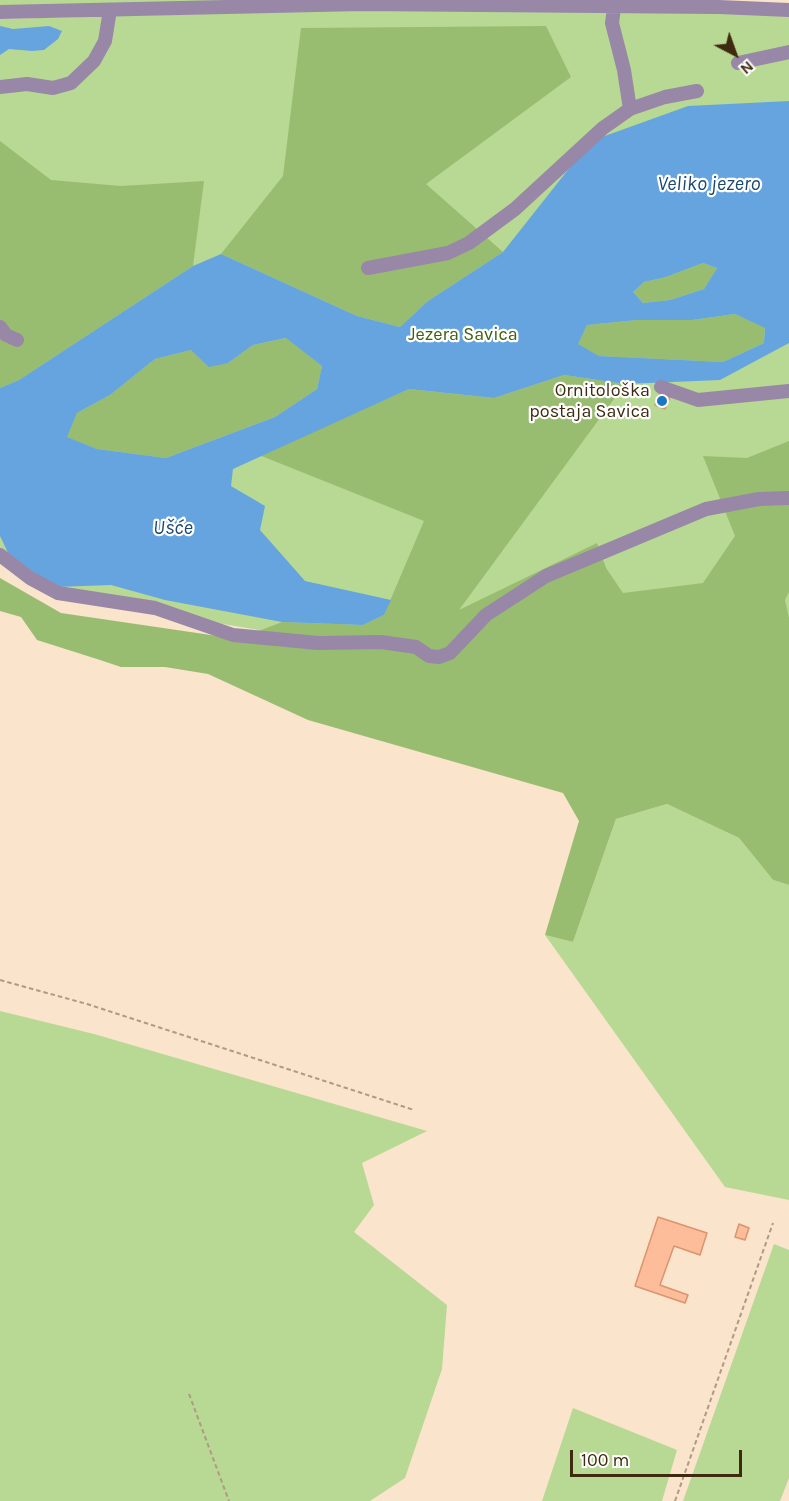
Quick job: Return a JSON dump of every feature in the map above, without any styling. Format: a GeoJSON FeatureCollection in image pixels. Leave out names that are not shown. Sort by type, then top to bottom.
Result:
{"type":"FeatureCollection","features":[{"type":"Feature","properties":{"kind":"street"},"geometry":{"type":"LineString","coordinates":[[0,12],[362,4],[614,8],[719,7],[789,10]]}},
{"type":"Feature","properties":{"kind":"street"},"geometry":{"type":"LineString","coordinates":[[614,8],[612,23],[624,70],[630,109]]}},
{"type":"Feature","properties":{"kind":"street"},"geometry":{"type":"LineString","coordinates":[[0,87],[27,84],[53,88],[71,83],[94,61],[105,41],[110,10]]}},
{"type":"Feature","properties":{"kind":"street"},"geometry":{"type":"LineString","coordinates":[[738,63],[789,52]]}},
{"type":"Feature","properties":{"kind":"street"},"geometry":{"type":"LineString","coordinates":[[368,268],[448,253],[469,243],[515,209],[603,128],[630,109],[665,97],[697,91]]}},
{"type":"Feature","properties":{"kind":"street"},"geometry":{"type":"LineString","coordinates":[[0,327],[6,335],[17,340]]}},
{"type":"Feature","properties":{"kind":"street"},"geometry":{"type":"LineString","coordinates":[[661,387],[698,400],[789,391]]}},
{"type":"Feature","properties":{"kind":"street"},"geometry":{"type":"LineString","coordinates":[[0,555],[30,578],[58,594],[155,608],[232,635],[318,643],[381,642],[416,647],[429,656],[439,657],[450,653],[486,615],[546,576],[706,509],[759,498],[789,498]]}},
{"type":"Feature","properties":{"kind":"path"},"geometry":{"type":"LineString","coordinates":[[0,980],[87,1004],[414,1110]]}},
{"type":"Feature","properties":{"kind":"path"},"geometry":{"type":"LineString","coordinates":[[675,1501],[773,1223]]}},
{"type":"Feature","properties":{"kind":"path"},"geometry":{"type":"LineString","coordinates":[[189,1394],[229,1501]]}},
{"type":"Feature","properties":{"kind":"green space"},"geometry":{"type":"Polygon","coordinates":[[[0,0],[311,0],[0,6],[0,0]]]}},
{"type":"Feature","properties":{"kind":"green space","name":"Jezera Savica"},"geometry":{"type":"Polygon","coordinates":[[[362,10],[727,12],[789,15],[789,717],[52,596],[0,564],[0,19],[362,10]]]}},
{"type":"Feature","properties":{"kind":"green space"},"geometry":{"type":"Polygon","coordinates":[[[546,26],[571,77],[426,184],[503,252],[428,301],[400,327],[357,316],[221,254],[283,176],[301,28],[546,26]]]}},
{"type":"Feature","properties":{"kind":"green space"},"geometry":{"type":"Polygon","coordinates":[[[0,141],[51,180],[121,186],[204,181],[193,266],[19,380],[0,388],[0,141]]]}},
{"type":"Feature","properties":{"kind":"green space"},"geometry":{"type":"Polygon","coordinates":[[[703,263],[717,268],[704,289],[670,300],[643,303],[633,292],[644,282],[666,277],[703,263]]]}},
{"type":"Feature","properties":{"kind":"green space"},"geometry":{"type":"Polygon","coordinates":[[[735,314],[765,327],[764,343],[723,362],[599,356],[577,345],[587,325],[637,320],[692,320],[735,314]]]}},
{"type":"Feature","properties":{"kind":"green space"},"geometry":{"type":"Polygon","coordinates":[[[287,338],[322,366],[317,389],[275,417],[166,458],[97,449],[66,437],[77,413],[110,395],[155,359],[191,350],[228,363],[253,345],[287,338]]]}},
{"type":"Feature","properties":{"kind":"green space"},"geometry":{"type":"Polygon","coordinates":[[[564,375],[625,384],[459,610],[597,543],[606,568],[623,593],[703,583],[735,536],[703,456],[747,458],[789,441],[789,592],[785,600],[789,618],[789,885],[773,880],[739,838],[667,804],[616,819],[573,942],[545,935],[579,821],[563,793],[308,720],[208,674],[165,667],[121,667],[37,640],[21,617],[0,611],[0,578],[61,613],[238,639],[282,622],[363,625],[384,615],[424,521],[259,455],[409,389],[494,398],[564,375]]]}},
{"type":"Feature","properties":{"kind":"green space"},"geometry":{"type":"Polygon","coordinates":[[[667,804],[739,838],[773,880],[789,885],[789,1200],[725,1187],[545,935],[573,942],[616,819],[667,804]]]}},
{"type":"Feature","properties":{"kind":"green space"},"geometry":{"type":"Polygon","coordinates":[[[0,1011],[94,1034],[427,1131],[362,1163],[374,1205],[354,1232],[447,1305],[442,1369],[405,1478],[370,1501],[0,1501],[0,1011]]]}},
{"type":"Feature","properties":{"kind":"green space"},"geometry":{"type":"Polygon","coordinates":[[[774,1244],[789,1250],[789,1478],[780,1501],[683,1501],[774,1244]]]}},
{"type":"Feature","properties":{"kind":"green space"},"geometry":{"type":"Polygon","coordinates":[[[573,1408],[677,1450],[662,1501],[542,1501],[573,1408]]]}},
{"type":"Feature","properties":{"kind":"water"},"geometry":{"type":"Polygon","coordinates":[[[0,26],[13,29],[49,26],[62,31],[58,39],[44,50],[9,49],[0,55],[0,26]]]}},
{"type":"Feature","properties":{"kind":"water"},"geometry":{"type":"Polygon","coordinates":[[[789,101],[789,343],[720,380],[625,384],[564,375],[494,398],[409,389],[233,469],[231,486],[265,506],[260,530],[305,581],[391,600],[384,615],[363,625],[282,622],[165,600],[111,585],[56,587],[10,557],[0,536],[0,388],[19,380],[193,266],[221,254],[357,316],[400,327],[428,301],[503,252],[571,166],[602,137],[688,106],[789,101]],[[703,263],[666,277],[644,282],[633,292],[643,303],[670,300],[704,289],[717,268],[703,263]],[[735,314],[692,320],[637,320],[587,325],[578,344],[599,356],[723,362],[764,343],[765,328],[735,314]],[[286,338],[253,345],[228,363],[209,367],[191,350],[155,359],[110,395],[77,413],[67,437],[97,449],[166,458],[275,417],[317,389],[322,366],[286,338]]]}},
{"type":"Feature","properties":{"kind":"building","name":"Ornitološka postaja Savica"},"geometry":{"type":"Polygon","coordinates":[[[660,393],[670,397],[665,409],[655,405],[660,393]]]}},
{"type":"Feature","properties":{"kind":"building"},"geometry":{"type":"Polygon","coordinates":[[[658,1217],[707,1233],[700,1255],[674,1246],[660,1285],[688,1295],[685,1303],[635,1286],[658,1217]]]}},
{"type":"Feature","properties":{"kind":"building"},"geometry":{"type":"Polygon","coordinates":[[[739,1224],[749,1228],[745,1240],[735,1237],[739,1224]]]}},
{"type":"Feature","properties":{"kind":"place","name":"Ornitološka postaja Savica"},"geometry":{"type":"Point","coordinates":[662,401]}},
{"type":"Feature","properties":{"kind":"water label","name":"Veliko jezero"},"geometry":{"type":"Point","coordinates":[709,184]}},
{"type":"Feature","properties":{"kind":"water label","name":"Ušće"},"geometry":{"type":"Point","coordinates":[173,528]}}]}
